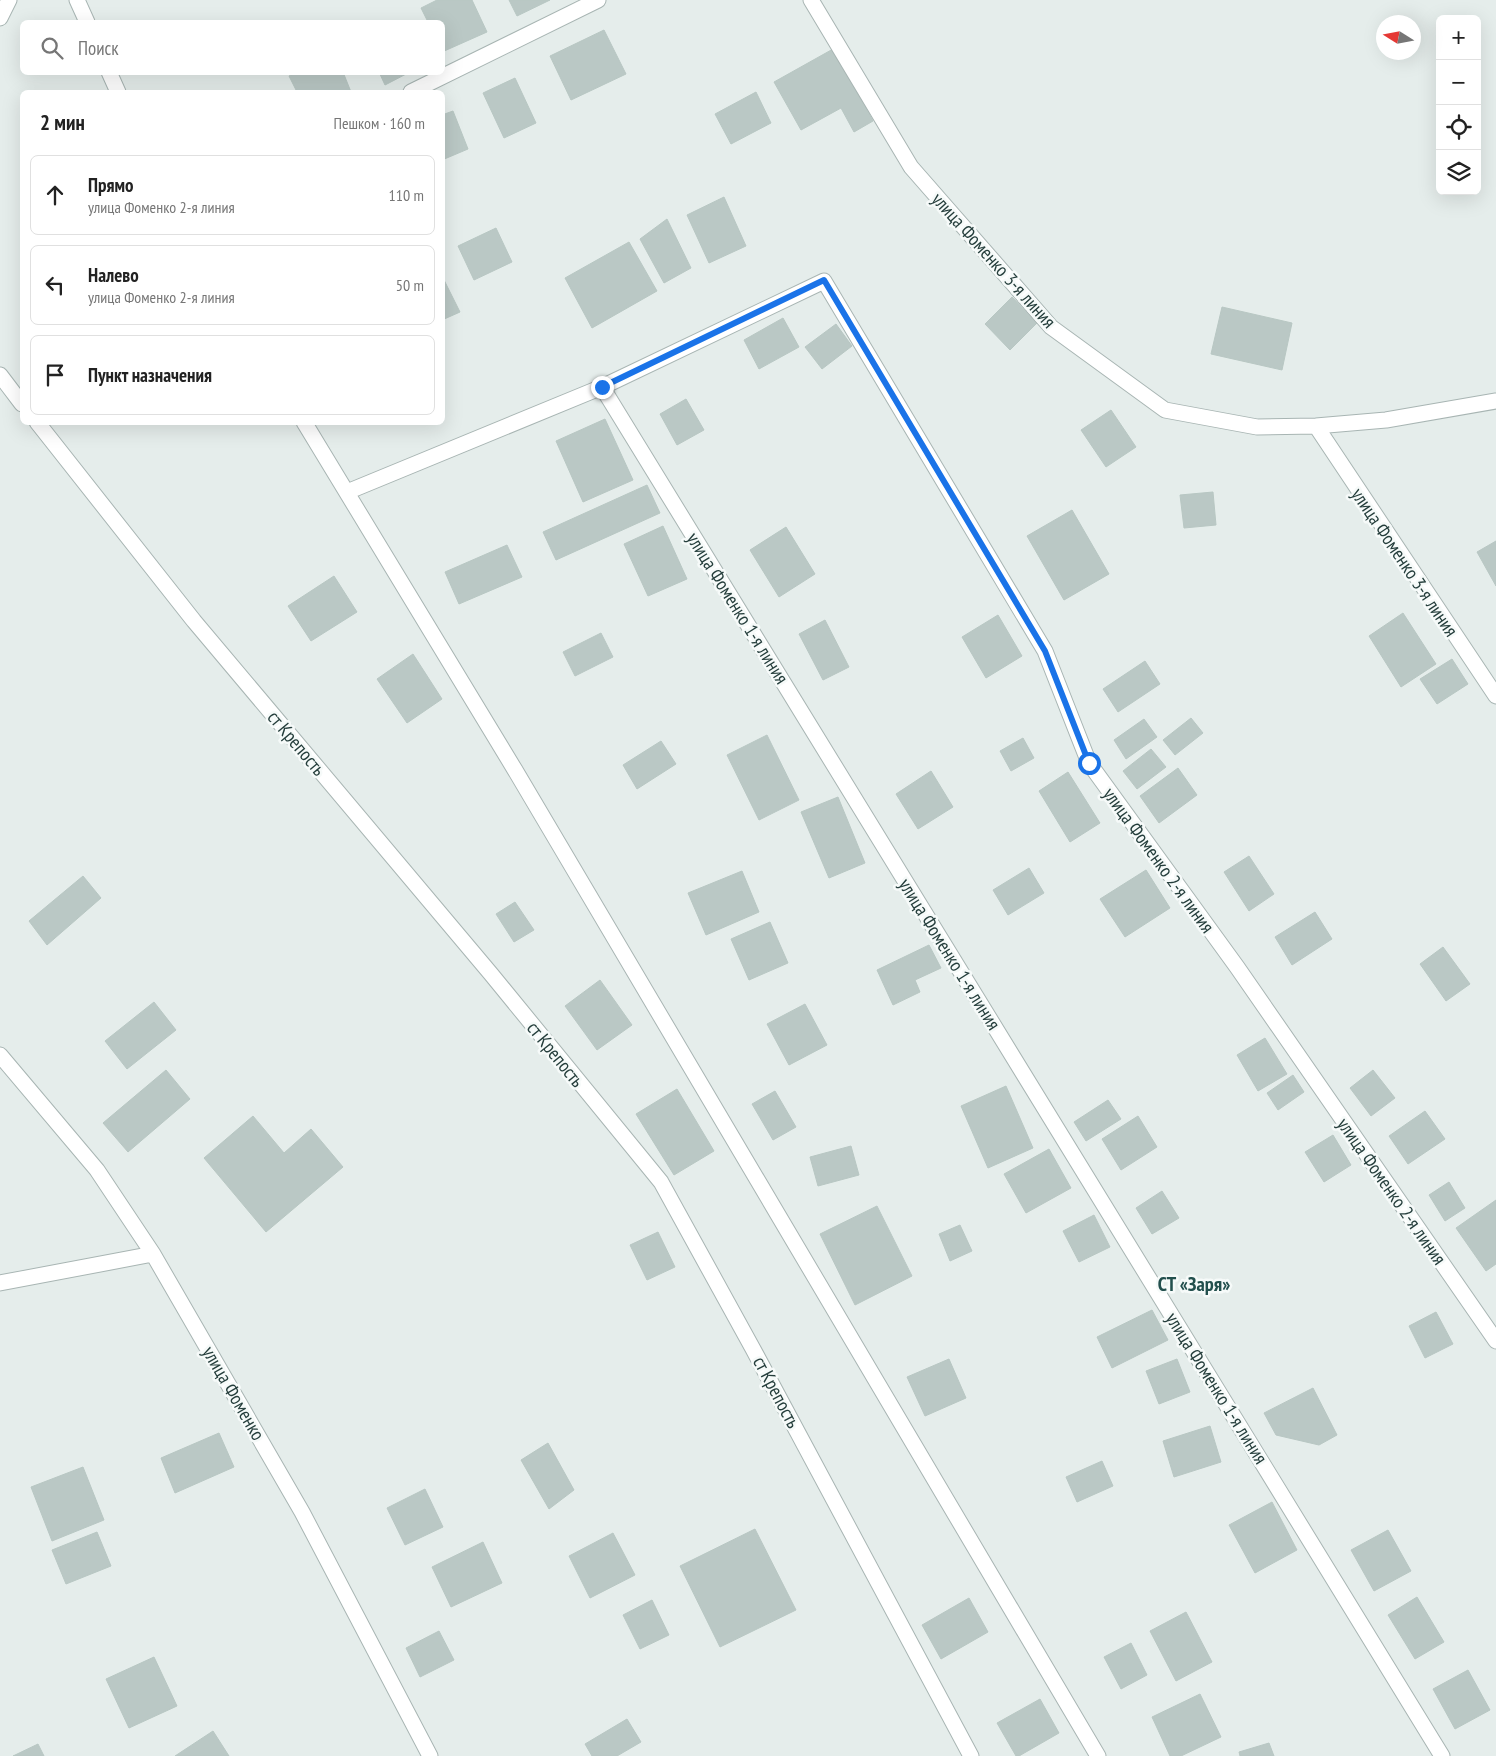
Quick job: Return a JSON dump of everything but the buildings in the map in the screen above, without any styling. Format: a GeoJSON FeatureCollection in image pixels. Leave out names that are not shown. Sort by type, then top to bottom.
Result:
{"type":"FeatureCollection","features":[{"type":"Feature","properties":{"kind":"street"},"geometry":{"type":"LineString","coordinates":[[0,18],[9,0]]}},
{"type":"Feature","properties":{"kind":"street"},"geometry":{"type":"LineString","coordinates":[[77,0],[86,20]]}},
{"type":"Feature","properties":{"kind":"street"},"geometry":{"type":"LineString","coordinates":[[415,90],[598,0]]}},
{"type":"Feature","properties":{"kind":"street","name":"улица Фоменко 3-я линия"},"geometry":{"type":"LineString","coordinates":[[811,0],[911,167],[1051,327],[1165,410],[1257,427],[1316,426],[1386,420],[1496,402]]}},
{"type":"Feature","properties":{"kind":"street"},"geometry":{"type":"LineString","coordinates":[[111,75],[117,90]]}},
{"type":"Feature","properties":{"kind":"street","name":"улица Фоменко 2-я линия"},"geometry":{"type":"LineString","coordinates":[[602,387],[824,280],[1045,651],[1089,763],[1243,976],[1496,1340]]}},
{"type":"Feature","properties":{"kind":"street"},"geometry":{"type":"LineString","coordinates":[[0,375],[20,401]]}},
{"type":"Feature","properties":{"kind":"street"},"geometry":{"type":"LineString","coordinates":[[347,492],[602,387]]}},
{"type":"Feature","properties":{"kind":"street","name":"улица Фоменко 1-я линия"},"geometry":{"type":"LineString","coordinates":[[602,387],[1442,1756]]}},
{"type":"Feature","properties":{"kind":"street","name":"ст Крепость"},"geometry":{"type":"LineString","coordinates":[[40,425],[194,621],[485,966],[661,1182],[972,1756]]}},
{"type":"Feature","properties":{"kind":"street"},"geometry":{"type":"LineString","coordinates":[[306,425],[520,779],[1098,1756]]}},
{"type":"Feature","properties":{"kind":"street","name":"улица Фоменко 3-я линия"},"geometry":{"type":"LineString","coordinates":[[1316,426],[1496,696]]}},
{"type":"Feature","properties":{"kind":"street","name":"улица Фоменко"},"geometry":{"type":"LineString","coordinates":[[0,1055],[97,1170],[153,1254],[302,1512],[430,1756]]}},
{"type":"Feature","properties":{"kind":"street"},"geometry":{"type":"LineString","coordinates":[[0,1282],[153,1254]]}},
{"type":"Feature","properties":{"kind":"district","name":"СТ «Заря»"},"geometry":{"type":"Point","coordinates":[1194,1284]}},
{"type":"Feature","properties":{"kind":"route"},"geometry":{"type":"LineString","coordinates":[[602,387],[824,280],[1045,651],[1089,763]]}}]}
